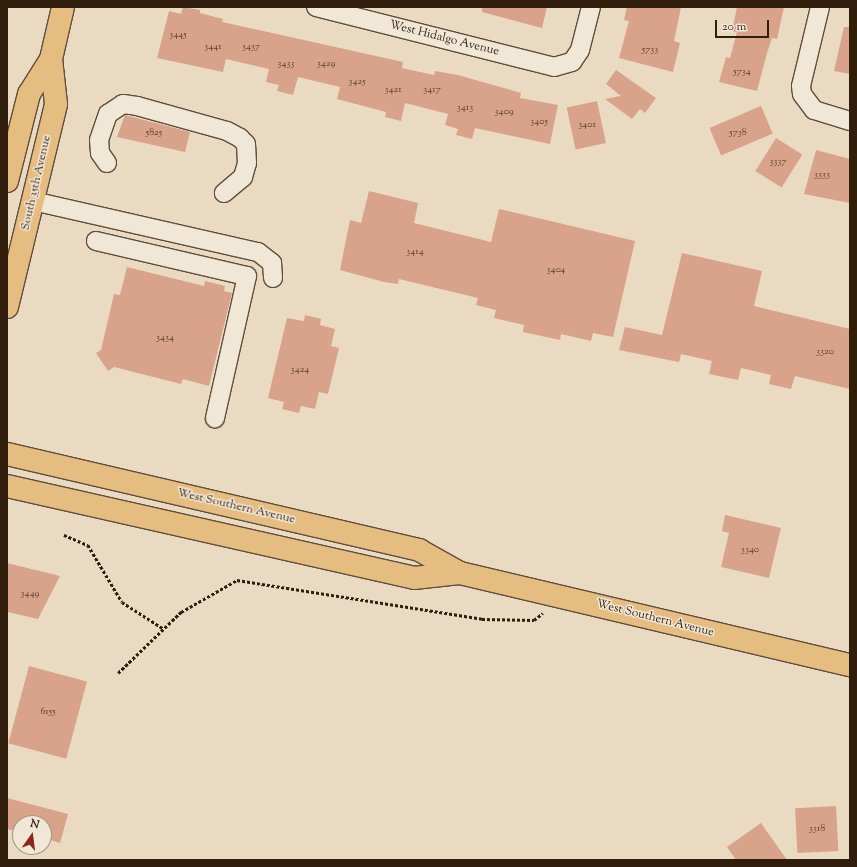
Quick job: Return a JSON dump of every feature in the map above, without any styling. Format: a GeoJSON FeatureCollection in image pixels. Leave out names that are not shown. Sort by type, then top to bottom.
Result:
{"type":"FeatureCollection","features":[{"type":"Feature","properties":{"kind":"main road","name":"South 35th Avenue"},"geometry":{"type":"LineString","coordinates":[[7,181],[29,94],[51,59],[63,7]]}},
{"type":"Feature","properties":{"kind":"main road","name":"South 35th Avenue"},"geometry":{"type":"LineString","coordinates":[[7,307],[56,104],[51,59]]}},
{"type":"Feature","properties":{"kind":"main road","name":"West Southern Avenue"},"geometry":{"type":"LineString","coordinates":[[7,454],[419,550],[460,573],[563,596],[850,666]]}},
{"type":"Feature","properties":{"kind":"main road","name":"West Southern Avenue"},"geometry":{"type":"LineString","coordinates":[[7,486],[414,578],[460,573]]}},
{"type":"Feature","properties":{"kind":"street","name":"West Hidalgo Avenue"},"geometry":{"type":"LineString","coordinates":[[316,7],[554,67],[572,62],[580,50],[591,7]]}},
{"type":"Feature","properties":{"kind":"street"},"geometry":{"type":"LineString","coordinates":[[820,7],[801,86],[805,102],[826,115],[850,121]]}},
{"type":"Feature","properties":{"kind":"street"},"geometry":{"type":"LineString","coordinates":[[107,163],[100,153],[99,140],[108,114],[123,104],[137,106],[227,131],[240,138],[246,144],[247,163],[243,177],[224,193]]}},
{"type":"Feature","properties":{"kind":"street"},"geometry":{"type":"LineString","coordinates":[[33,201],[258,252],[272,263],[273,278]]}},
{"type":"Feature","properties":{"kind":"street"},"geometry":{"type":"LineString","coordinates":[[96,241],[247,276],[215,418]]}},
{"type":"Feature","properties":{"kind":"path"},"geometry":{"type":"LineString","coordinates":[[64,535],[88,545],[122,602],[164,629]]}},
{"type":"Feature","properties":{"kind":"path"},"geometry":{"type":"LineString","coordinates":[[118,673],[181,612],[238,580],[482,619],[534,620],[563,596]]}},
{"type":"Feature","properties":{"kind":"building"},"geometry":{"type":"Polygon","coordinates":[[[183,7],[200,10],[200,13],[223,19],[222,22],[403,62],[402,68],[434,75],[435,71],[458,75],[521,93],[520,98],[558,105],[550,144],[475,128],[472,139],[456,135],[458,129],[445,125],[448,114],[405,103],[401,121],[385,117],[386,112],[337,99],[340,87],[298,77],[293,95],[277,91],[279,85],[266,82],[269,69],[226,59],[223,72],[157,58],[169,11],[181,14],[183,7]]]}},
{"type":"Feature","properties":{"kind":"building"},"geometry":{"type":"Polygon","coordinates":[[[482,7],[547,7],[542,28],[482,12],[482,7]]]}},
{"type":"Feature","properties":{"kind":"building"},"geometry":{"type":"Polygon","coordinates":[[[627,7],[681,7],[674,41],[680,43],[673,72],[619,58],[629,21],[624,20],[627,7]]]}},
{"type":"Feature","properties":{"kind":"building"},"geometry":{"type":"Polygon","coordinates":[[[737,7],[784,7],[777,39],[772,38],[757,91],[719,82],[726,57],[730,58],[737,32],[732,31],[737,7]]]}},
{"type":"Feature","properties":{"kind":"building"},"geometry":{"type":"Polygon","coordinates":[[[844,27],[850,27],[850,74],[834,71],[844,27]]]}},
{"type":"Feature","properties":{"kind":"building"},"geometry":{"type":"Polygon","coordinates":[[[616,70],[656,98],[645,113],[640,109],[632,119],[605,99],[621,96],[606,84],[616,70]]]}},
{"type":"Feature","properties":{"kind":"building"},"geometry":{"type":"Polygon","coordinates":[[[597,101],[606,143],[576,150],[567,107],[597,101]]]}},
{"type":"Feature","properties":{"kind":"building"},"geometry":{"type":"Polygon","coordinates":[[[761,106],[773,134],[721,155],[709,128],[761,106]]]}},
{"type":"Feature","properties":{"kind":"building"},"geometry":{"type":"Polygon","coordinates":[[[125,115],[190,132],[185,152],[117,137],[125,115]]]}},
{"type":"Feature","properties":{"kind":"building"},"geometry":{"type":"Polygon","coordinates":[[[776,138],[802,154],[782,188],[755,171],[776,138]]]}},
{"type":"Feature","properties":{"kind":"building"},"geometry":{"type":"Polygon","coordinates":[[[816,150],[850,159],[850,203],[804,194],[816,150]]]}},
{"type":"Feature","properties":{"kind":"building"},"geometry":{"type":"Polygon","coordinates":[[[369,191],[418,203],[414,223],[491,242],[499,209],[635,241],[613,337],[593,333],[591,341],[561,334],[560,340],[523,332],[524,325],[494,318],[496,310],[476,305],[478,298],[399,279],[398,284],[384,282],[340,270],[350,220],[361,223],[369,191]]]}},
{"type":"Feature","properties":{"kind":"building"},"geometry":{"type":"Polygon","coordinates":[[[682,253],[762,271],[754,306],[850,329],[850,389],[795,376],[791,389],[769,384],[771,375],[741,368],[738,380],[709,374],[712,361],[681,354],[679,362],[619,350],[625,327],[662,335],[682,253]]]}},
{"type":"Feature","properties":{"kind":"building"},"geometry":{"type":"Polygon","coordinates":[[[127,267],[204,286],[205,281],[225,286],[224,291],[232,293],[209,386],[183,379],[181,384],[114,367],[108,371],[96,353],[101,350],[114,294],[120,295],[127,267]]]}},
{"type":"Feature","properties":{"kind":"building"},"geometry":{"type":"Polygon","coordinates":[[[305,315],[321,319],[320,325],[335,329],[331,346],[339,348],[328,394],[319,392],[315,409],[301,406],[299,413],[282,409],[284,402],[268,398],[287,318],[304,321],[305,315]]]}},
{"type":"Feature","properties":{"kind":"building"},"geometry":{"type":"Polygon","coordinates":[[[725,515],[781,528],[769,578],[721,567],[729,533],[722,531],[725,515]]]}},
{"type":"Feature","properties":{"kind":"building"},"geometry":{"type":"Polygon","coordinates":[[[7,563],[60,576],[38,619],[8,612],[7,563]]]}},
{"type":"Feature","properties":{"kind":"building"},"geometry":{"type":"Polygon","coordinates":[[[29,666],[87,682],[66,759],[8,743],[29,666]]]}},
{"type":"Feature","properties":{"kind":"building"},"geometry":{"type":"Polygon","coordinates":[[[7,798],[68,814],[60,843],[52,840],[52,815],[12,815],[12,830],[7,829],[7,798]]]}},
{"type":"Feature","properties":{"kind":"building"},"geometry":{"type":"Polygon","coordinates":[[[836,806],[838,851],[797,853],[795,808],[836,806]]]}},
{"type":"Feature","properties":{"kind":"building"},"geometry":{"type":"Polygon","coordinates":[[[761,823],[787,860],[736,860],[727,847],[761,823]]]}}]}
